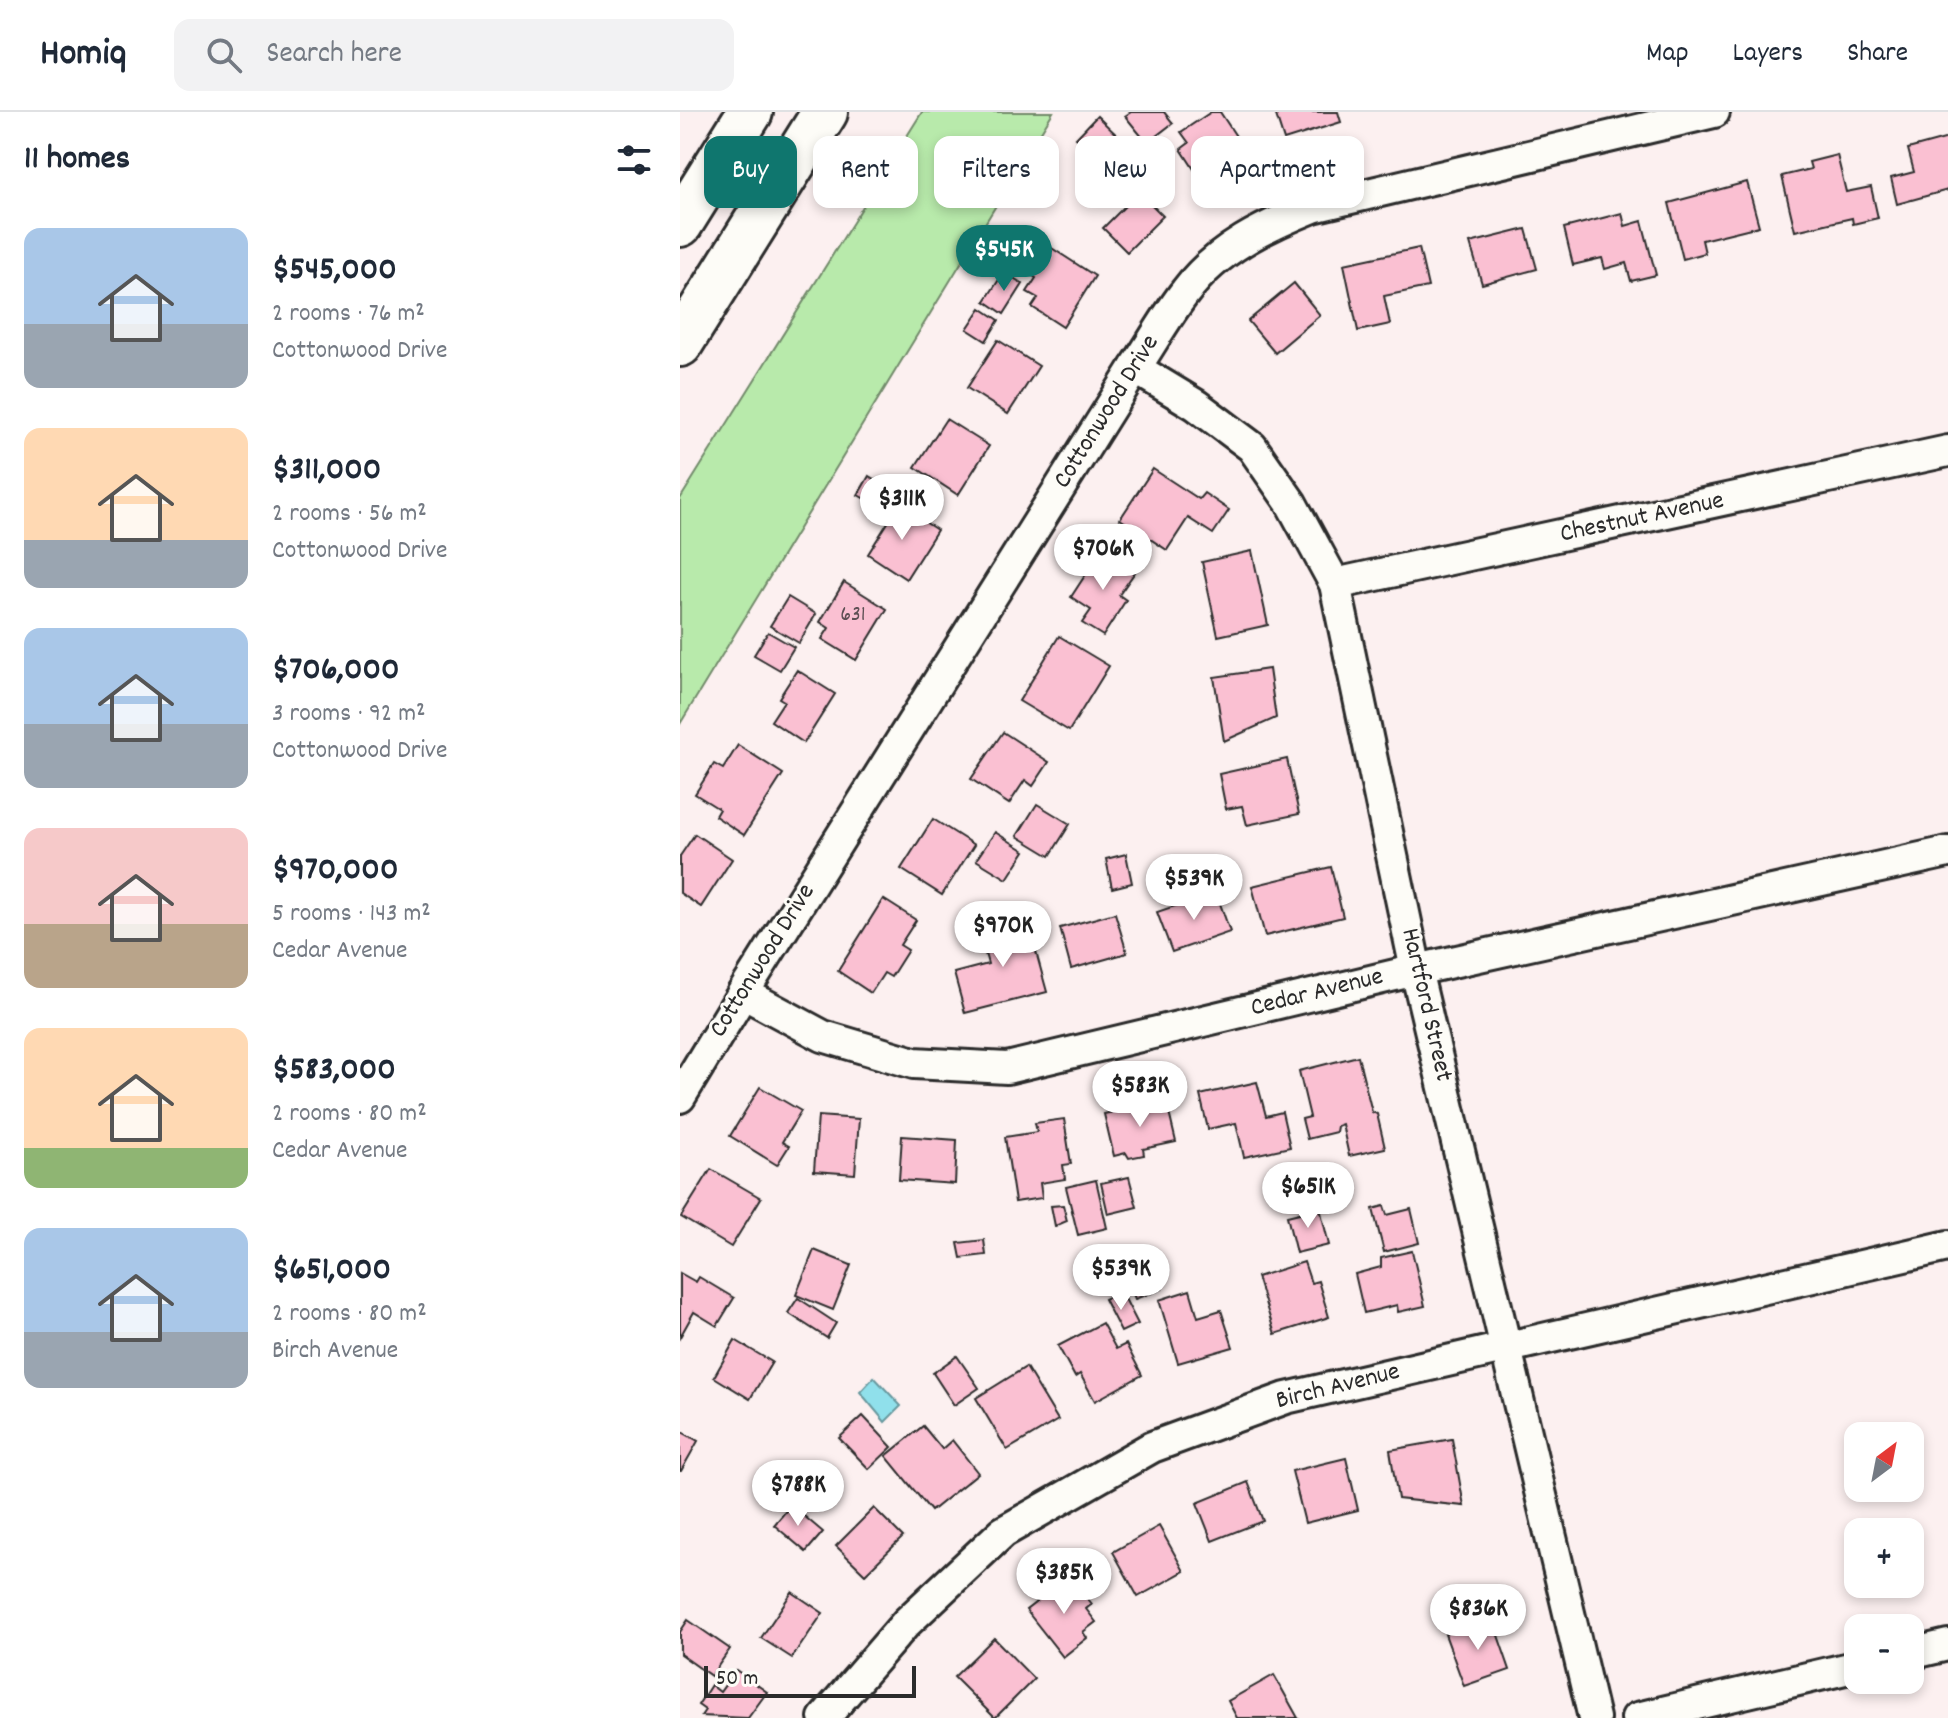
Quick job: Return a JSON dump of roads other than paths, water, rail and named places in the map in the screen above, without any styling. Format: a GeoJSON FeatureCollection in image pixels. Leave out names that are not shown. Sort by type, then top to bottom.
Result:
{"type":"FeatureCollection","features":[{"type":"Feature","properties":{"kind":"highway"},"geometry":{"type":"LineString","coordinates":[[680,224],[750,112]]}},
{"type":"Feature","properties":{"kind":"highway"},"geometry":{"type":"LineString","coordinates":[[680,344],[825,112]]}},
{"type":"Feature","properties":{"kind":"street","name":"Cottonwood Drive"},"geometry":{"type":"LineString","coordinates":[[680,1097],[1187,288],[1222,256],[1265,226],[1313,207],[1629,121],[1714,112]]}},
{"type":"Feature","properties":{"kind":"street","name":"Hartford Street"},"geometry":{"type":"LineString","coordinates":[[1135,368],[1196,405],[1252,447],[1291,503],[1335,584],[1416,970],[1594,1718]]}},
{"type":"Feature","properties":{"kind":"street","name":"Chestnut Avenue"},"geometry":{"type":"LineString","coordinates":[[1335,584],[1948,451]]}},
{"type":"Feature","properties":{"kind":"street","name":"Cedar Avenue"},"geometry":{"type":"LineString","coordinates":[[743,993],[823,1036],[914,1063],[1007,1068],[1416,970],[1948,852]]}},
{"type":"Feature","properties":{"kind":"street","name":"Birch Avenue"},"geometry":{"type":"LineString","coordinates":[[824,1718],[906,1623],[1003,1532],[1152,1447],[1286,1398],[1948,1246]]}},
{"type":"Feature","properties":{"kind":"street"},"geometry":{"type":"LineString","coordinates":[[1924,1651],[1948,1645]]}},
{"type":"Feature","properties":{"kind":"street"},"geometry":{"type":"LineString","coordinates":[[1637,1718],[1844,1669]]}},
{"type":"Feature","properties":{"kind":"water"},"geometry":{"type":"Polygon","coordinates":[[[874,1377],[901,1406],[885,1422],[860,1392],[874,1377]]]}}]}
